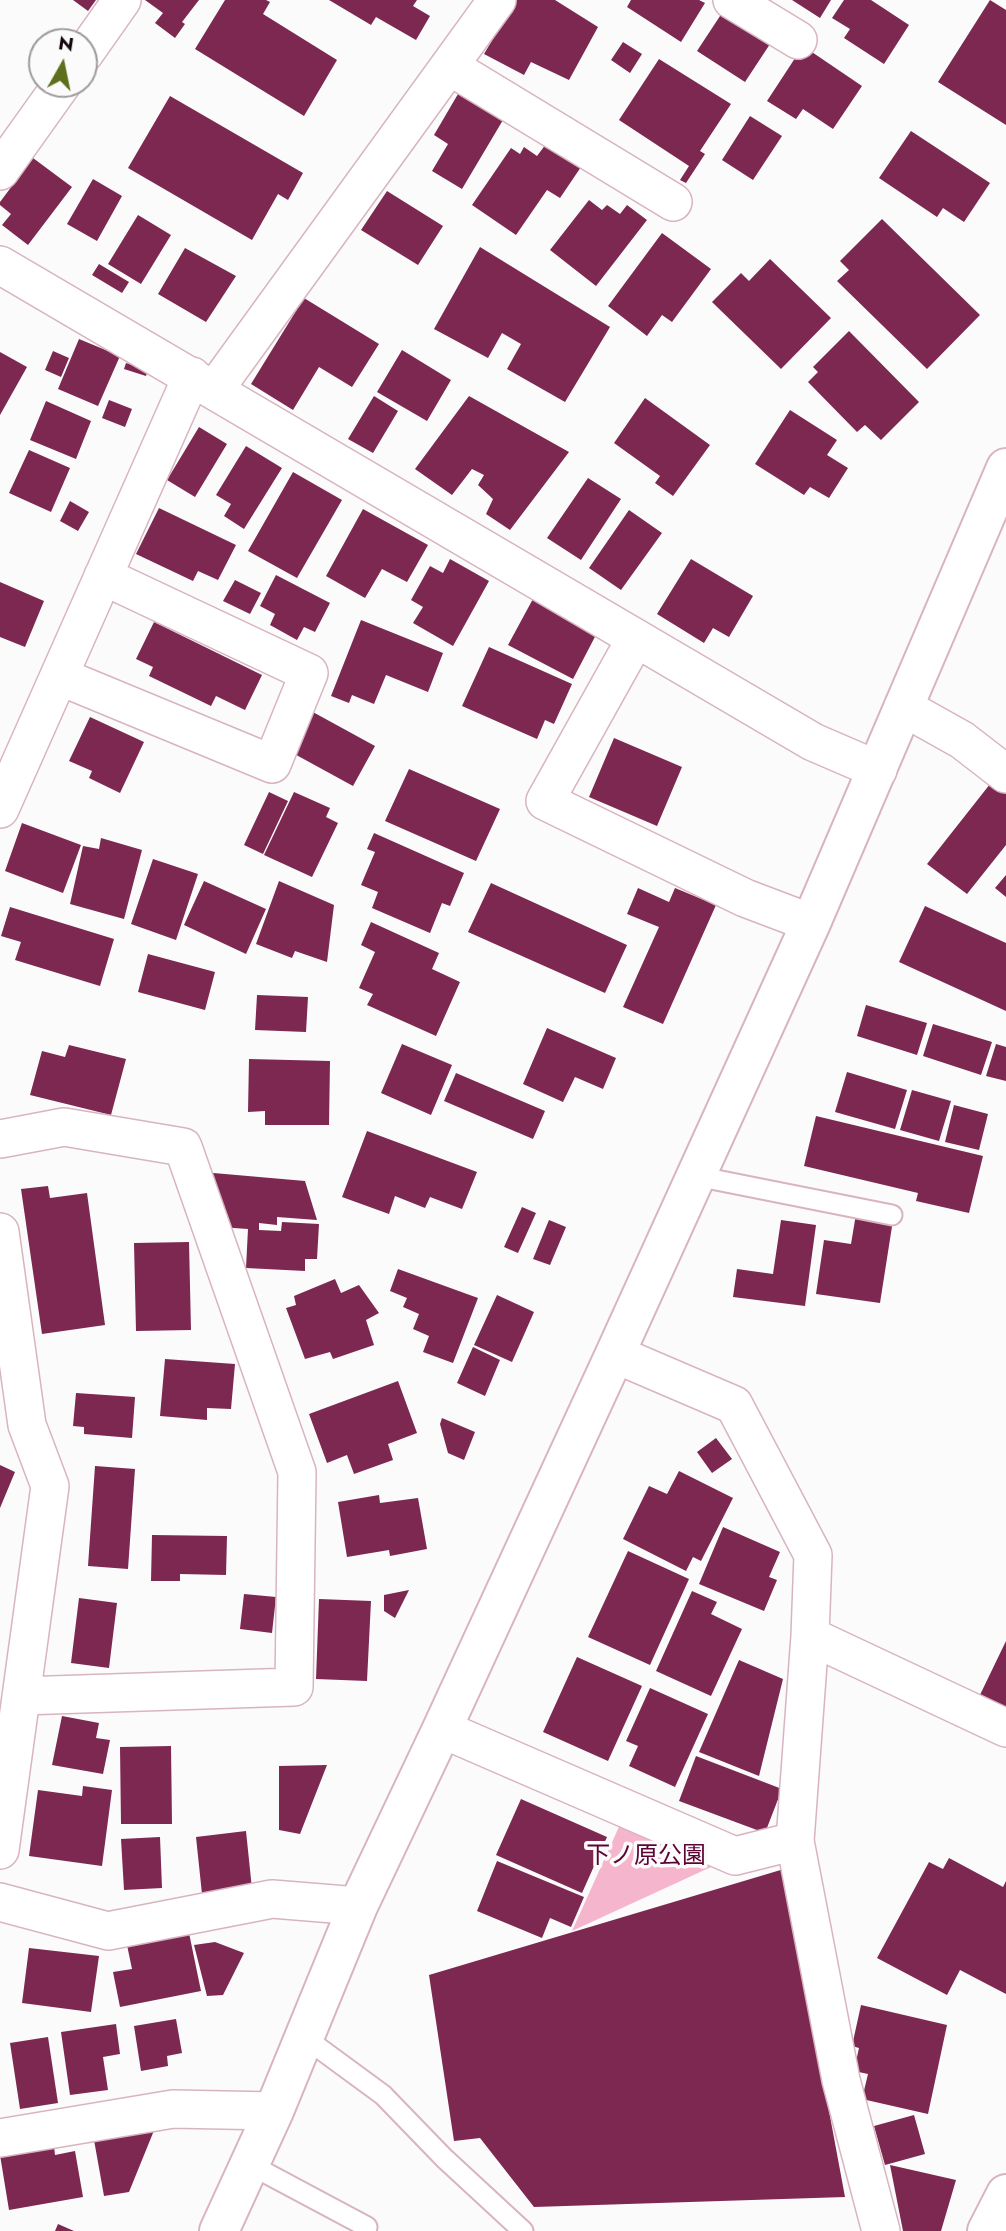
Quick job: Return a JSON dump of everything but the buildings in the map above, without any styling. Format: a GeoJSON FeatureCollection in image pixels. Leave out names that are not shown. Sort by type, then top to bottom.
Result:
{"type":"FeatureCollection","features":[{"type":"Feature","properties":{"kind":"street"},"geometry":{"type":"LineString","coordinates":[[98,34],[122,0]]}},
{"type":"Feature","properties":{"kind":"street"},"geometry":{"type":"LineString","coordinates":[[0,809],[103,576],[203,383],[450,66],[497,0]]}},
{"type":"Feature","properties":{"kind":"street"},"geometry":{"type":"LineString","coordinates":[[732,0],[798,40]]}},
{"type":"Feature","properties":{"kind":"street"},"geometry":{"type":"LineString","coordinates":[[450,66],[673,202]]}},
{"type":"Feature","properties":{"kind":"street"},"geometry":{"type":"LineString","coordinates":[[0,171],[52,98]]}},
{"type":"Feature","properties":{"kind":"street"},"geometry":{"type":"LineString","coordinates":[[0,265],[813,742],[878,771]]}},
{"type":"Feature","properties":{"kind":"street"},"geometry":{"type":"LineString","coordinates":[[219,2231],[274,2111],[358,1906],[615,1354],[811,923],[903,708],[995,523],[1006,467]]}},
{"type":"Feature","properties":{"kind":"street"},"geometry":{"type":"LineString","coordinates":[[59,676],[272,764],[309,673],[103,576]]}},
{"type":"Feature","properties":{"kind":"street"},"geometry":{"type":"LineString","coordinates":[[636,638],[545,800],[745,898],[811,923]]}},
{"type":"Feature","properties":{"kind":"street"},"geometry":{"type":"LineString","coordinates":[[903,708],[962,740],[1006,774]]}},
{"type":"Feature","properties":{"kind":"street"},"geometry":{"type":"LineString","coordinates":[[0,1139],[64,1127],[183,1147],[298,1472],[295,1687],[21,1696]]}},
{"type":"Feature","properties":{"kind":"street"},"geometry":{"type":"LineString","coordinates":[[0,1231],[27,1425],[50,1486],[0,1850]]}},
{"type":"Feature","properties":{"kind":"street"},"geometry":{"type":"LineString","coordinates":[[615,1354],[734,1405],[813,1555],[810,1636],[794,1841],[841,2080],[881,2231]]}},
{"type":"Feature","properties":{"kind":"street"},"geometry":{"type":"LineString","coordinates":[[810,1636],[1006,1728]]}},
{"type":"Feature","properties":{"kind":"street"},"geometry":{"type":"LineString","coordinates":[[442,1728],[735,1856],[794,1841]]}},
{"type":"Feature","properties":{"kind":"street"},"geometry":{"type":"LineString","coordinates":[[0,1902],[108,1931],[272,1899],[358,1906]]}},
{"type":"Feature","properties":{"kind":"street"},"geometry":{"type":"LineString","coordinates":[[0,2138],[173,2109],[274,2111]]}},
{"type":"Feature","properties":{"kind":"street"},"geometry":{"type":"LineString","coordinates":[[988,2231],[1006,2194]]}},
{"type":"Feature","properties":{"kind":"lane"},"geometry":{"type":"LineString","coordinates":[[696,1175],[892,1215]]}},
{"type":"Feature","properties":{"kind":"lane"},"geometry":{"type":"LineString","coordinates":[[304,2037],[383,2095],[444,2158],[523,2231]]}},
{"type":"Feature","properties":{"kind":"lane"},"geometry":{"type":"LineString","coordinates":[[249,2164],[368,2227],[366,2231]]}},
{"type":"Feature","properties":{"kind":"green space","name":"下ノ原公園"},"geometry":{"type":"Polygon","coordinates":[[[627,1809],[735,1856],[572,1931],[627,1809]]]}}]}
